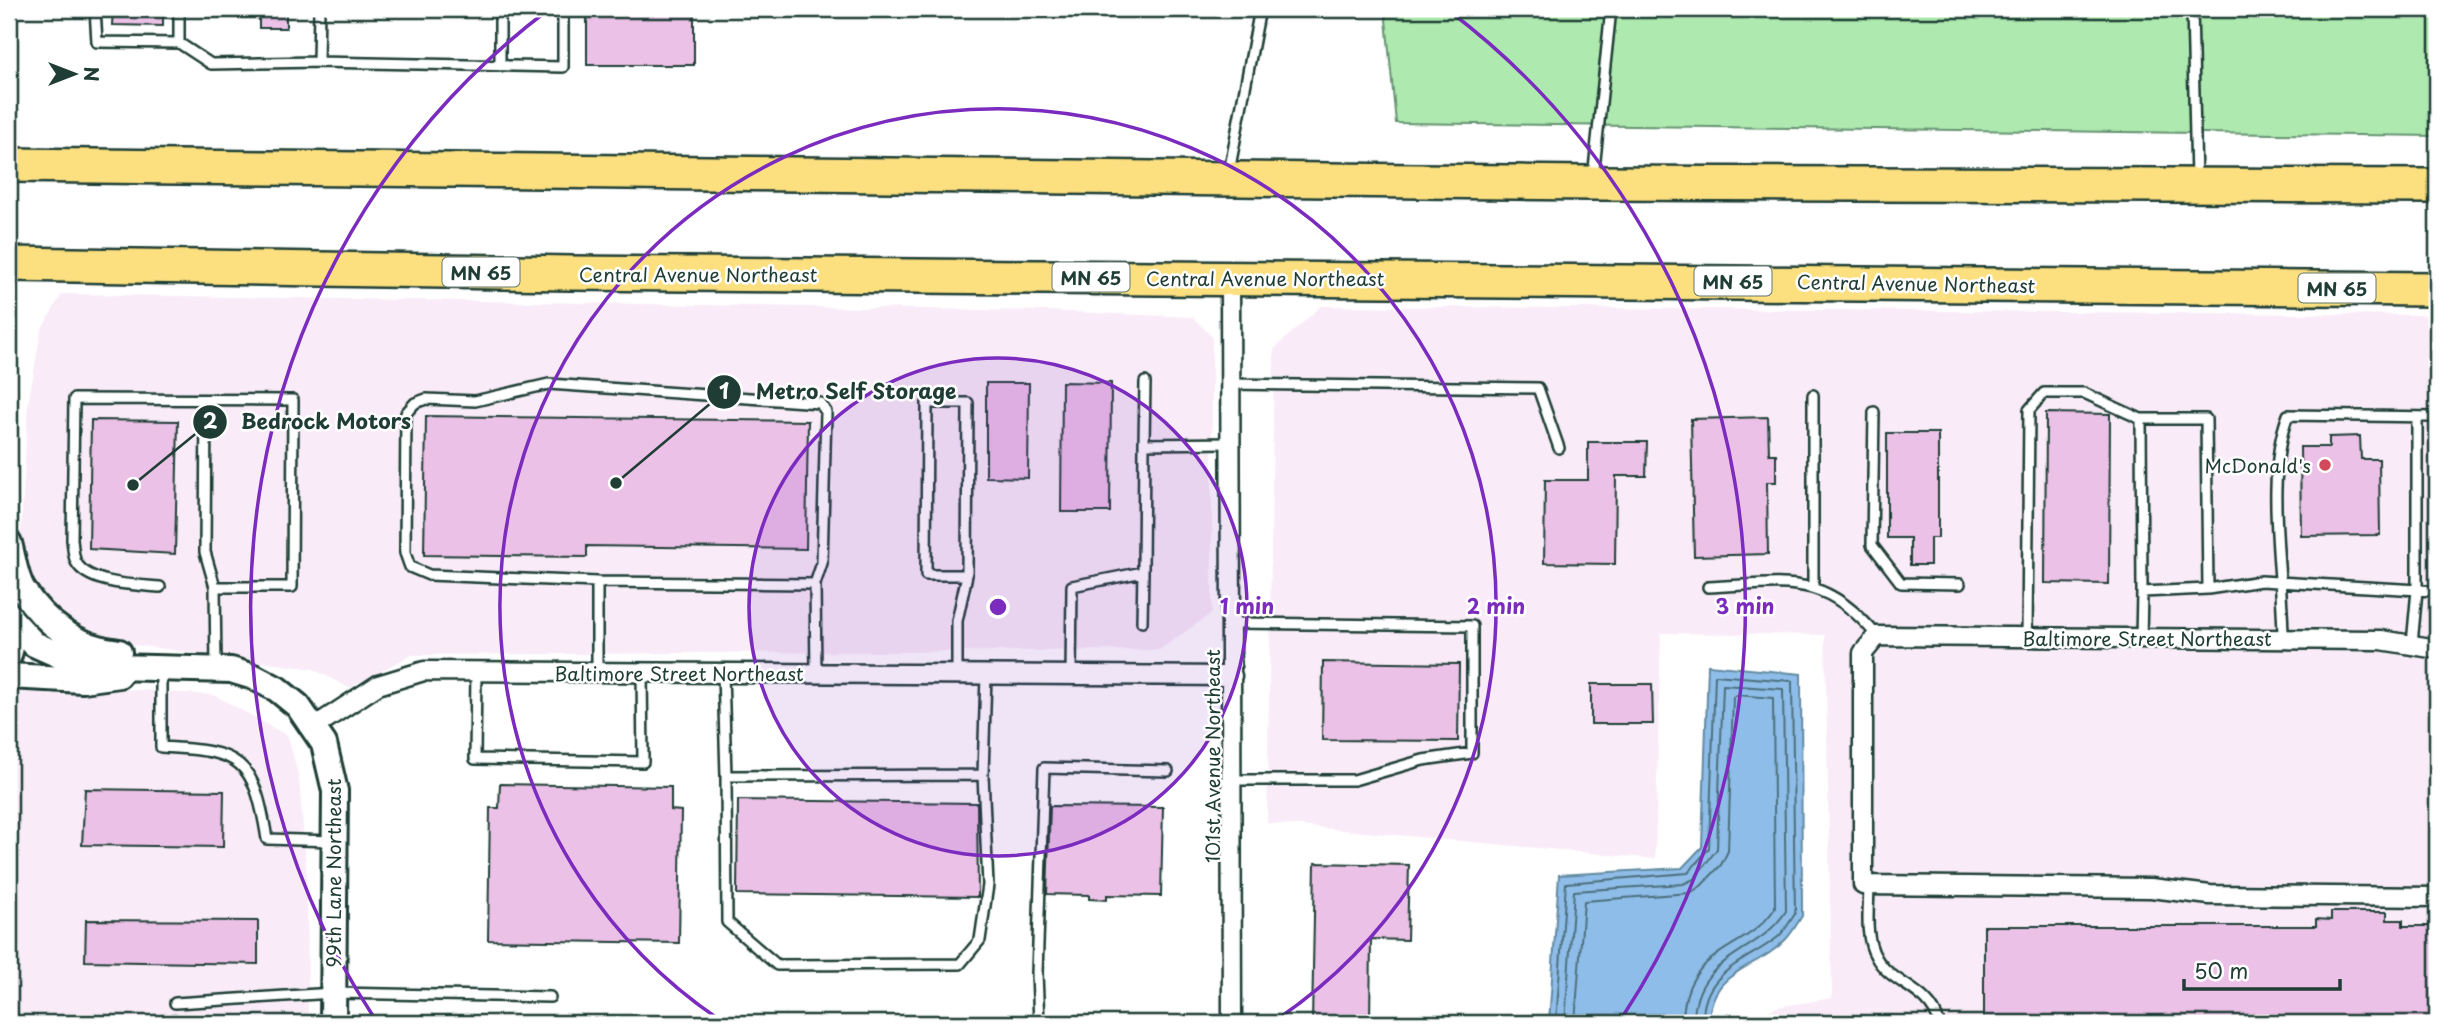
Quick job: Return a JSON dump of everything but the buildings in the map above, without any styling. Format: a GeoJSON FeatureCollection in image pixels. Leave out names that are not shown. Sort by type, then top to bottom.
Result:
{"type":"FeatureCollection","features":[{"type":"Feature","properties":{"kind":"highway"},"geometry":{"type":"LineString","coordinates":[[9,165],[1227,180],[2437,186]]}},
{"type":"Feature","properties":{"kind":"highway","name":"Central Avenue Northeast"},"geometry":{"type":"LineString","coordinates":[[9,264],[570,273],[2437,289]]}},
{"type":"Feature","properties":{"kind":"street","name":"101st Avenue Northeast"},"geometry":{"type":"LineString","coordinates":[[1230,278],[1232,1023]]}},
{"type":"Feature","properties":{"kind":"street"},"geometry":{"type":"LineString","coordinates":[[9,543],[21,588],[56,629],[83,644],[110,651],[140,654],[161,668]]}},
{"type":"Feature","properties":{"kind":"street"},"geometry":{"type":"LineString","coordinates":[[10,617],[34,644],[61,656],[115,667],[216,669],[254,677],[277,689],[298,706],[314,727]]}},
{"type":"Feature","properties":{"kind":"street"},"geometry":{"type":"LineString","coordinates":[[9,655],[14,635],[10,617]]}},
{"type":"Feature","properties":{"kind":"street","name":"Baltimore Street Northeast"},"geometry":{"type":"LineString","coordinates":[[1877,636],[2381,640],[2437,649]]}},
{"type":"Feature","properties":{"kind":"street"},"geometry":{"type":"LineString","coordinates":[[1877,636],[1863,653],[1863,885],[2151,888],[2210,895],[2437,897]]}},
{"type":"Feature","properties":{"kind":"street"},"geometry":{"type":"LineString","coordinates":[[9,676],[83,680],[161,668]]}},
{"type":"Feature","properties":{"kind":"street","name":"Baltimore Street Northeast"},"geometry":{"type":"LineString","coordinates":[[314,727],[378,685],[424,671],[1232,676]]}},
{"type":"Feature","properties":{"kind":"street","name":"99th Lane Northeast"},"geometry":{"type":"LineString","coordinates":[[314,727],[332,767],[335,841],[333,1023]]}},
{"type":"Feature","properties":{"kind":"lane"},"geometry":{"type":"LineString","coordinates":[[96,9],[97,42],[180,43],[211,64],[318,62],[563,67],[563,9]]}},
{"type":"Feature","properties":{"kind":"lane"},"geometry":{"type":"LineString","coordinates":[[180,9],[180,43]]}},
{"type":"Feature","properties":{"kind":"lane"},"geometry":{"type":"LineString","coordinates":[[318,62],[319,9]]}},
{"type":"Feature","properties":{"kind":"lane"},"geometry":{"type":"LineString","coordinates":[[500,9],[500,65]]}},
{"type":"Feature","properties":{"kind":"lane"},"geometry":{"type":"LineString","coordinates":[[1227,180],[1260,9]]}},
{"type":"Feature","properties":{"kind":"lane"},"geometry":{"type":"LineString","coordinates":[[1592,183],[1611,9]]}},
{"type":"Feature","properties":{"kind":"lane"},"geometry":{"type":"LineString","coordinates":[[2192,9],[2196,185]]}},
{"type":"Feature","properties":{"kind":"lane"},"geometry":{"type":"LineString","coordinates":[[1142,622],[1145,382]]}},
{"type":"Feature","properties":{"kind":"lane"},"geometry":{"type":"LineString","coordinates":[[815,584],[597,582],[429,575],[410,567],[405,553],[406,413],[415,403],[426,399],[475,401],[549,384],[820,403],[826,412],[822,563],[815,584],[816,674]]}},
{"type":"Feature","properties":{"kind":"lane"},"geometry":{"type":"LineString","coordinates":[[1231,384],[1538,388],[1559,448]]}},
{"type":"Feature","properties":{"kind":"lane"},"geometry":{"type":"LineString","coordinates":[[2027,638],[2029,410],[2044,393],[2084,393],[2141,419],[2206,418],[2208,589]]}},
{"type":"Feature","properties":{"kind":"lane"},"geometry":{"type":"LineString","coordinates":[[1813,395],[1813,587]]}},
{"type":"Feature","properties":{"kind":"lane"},"geometry":{"type":"LineString","coordinates":[[160,587],[111,582],[86,573],[76,562],[72,540],[74,399],[293,400],[292,587],[215,587]]}},
{"type":"Feature","properties":{"kind":"lane"},"geometry":{"type":"LineString","coordinates":[[206,400],[205,552],[215,587],[216,669]]}},
{"type":"Feature","properties":{"kind":"lane"},"geometry":{"type":"LineString","coordinates":[[957,675],[957,621],[967,575],[968,403],[927,403],[926,575],[967,575]]}},
{"type":"Feature","properties":{"kind":"lane"},"geometry":{"type":"LineString","coordinates":[[1874,412],[1872,545],[1901,583],[1960,584]]}},
{"type":"Feature","properties":{"kind":"lane"},"geometry":{"type":"LineString","coordinates":[[2283,639],[2283,582],[2276,557],[2281,433],[2288,415],[2437,417]]}},
{"type":"Feature","properties":{"kind":"lane"},"geometry":{"type":"LineString","coordinates":[[2412,644],[2417,590],[2417,417]]}},
{"type":"Feature","properties":{"kind":"lane"},"geometry":{"type":"LineString","coordinates":[[2141,419],[2141,638]]}},
{"type":"Feature","properties":{"kind":"lane"},"geometry":{"type":"LineString","coordinates":[[1144,444],[1231,443]]}},
{"type":"Feature","properties":{"kind":"lane"},"geometry":{"type":"LineString","coordinates":[[1071,675],[1072,586],[1143,572]]}},
{"type":"Feature","properties":{"kind":"lane"},"geometry":{"type":"LineString","coordinates":[[2142,592],[2208,589],[2261,581],[2437,591]]}},
{"type":"Feature","properties":{"kind":"lane"},"geometry":{"type":"LineString","coordinates":[[597,582],[597,672]]}},
{"type":"Feature","properties":{"kind":"lane"},"geometry":{"type":"LineString","coordinates":[[1708,587],[1779,584],[1813,587],[1835,595],[1856,610],[1877,636]]}},
{"type":"Feature","properties":{"kind":"lane"},"geometry":{"type":"LineString","coordinates":[[1232,623],[1472,626],[1472,753],[1423,760],[1354,780],[1233,780]]}},
{"type":"Feature","properties":{"kind":"lane"},"geometry":{"type":"LineString","coordinates":[[161,668],[161,747],[209,750],[242,764],[260,794],[267,839],[335,841]]}},
{"type":"Feature","properties":{"kind":"lane"},"geometry":{"type":"LineString","coordinates":[[476,671],[475,759],[643,762],[642,672]]}},
{"type":"Feature","properties":{"kind":"lane"},"geometry":{"type":"LineString","coordinates":[[723,673],[727,922],[777,965],[960,964],[980,940],[988,885],[983,775],[986,675]]}},
{"type":"Feature","properties":{"kind":"lane"},"geometry":{"type":"LineString","coordinates":[[1040,1023],[1037,973],[1044,768],[1168,771]]}},
{"type":"Feature","properties":{"kind":"lane"},"geometry":{"type":"LineString","coordinates":[[726,776],[983,775]]}},
{"type":"Feature","properties":{"kind":"lane"},"geometry":{"type":"LineString","coordinates":[[1869,885],[1869,928],[1876,958],[1918,991],[1937,1013],[1939,1023]]}},
{"type":"Feature","properties":{"kind":"lane"},"geometry":{"type":"LineString","coordinates":[[175,1003],[333,993],[550,997]]}},
{"type":"Feature","properties":{"kind":"shaded area"},"geometry":{"type":"Polygon","coordinates":[[[62,294],[1047,311],[1193,317],[1212,337],[1212,613],[1159,650],[411,655],[349,688],[313,669],[82,638],[18,585],[28,405],[41,330],[62,294]]]}},
{"type":"Feature","properties":{"kind":"shaded area"},"geometry":{"type":"Polygon","coordinates":[[[1321,306],[2437,315],[2437,1023],[1746,1023],[1746,1020],[1777,1007],[1832,998],[1825,635],[1661,633],[1655,859],[1267,823],[1274,349],[1321,306]]]}},
{"type":"Feature","properties":{"kind":"shaded area"},"geometry":{"type":"Polygon","coordinates":[[[9,681],[214,695],[288,736],[299,778],[307,876],[308,1023],[9,1023],[9,681]]]}},
{"type":"Feature","properties":{"kind":"green space"},"geometry":{"type":"Polygon","coordinates":[[[1385,9],[2437,9],[2437,136],[1396,123],[1385,9]]]}},
{"type":"Feature","properties":{"kind":"water"},"geometry":{"type":"Polygon","coordinates":[[[1708,665],[1801,674],[1802,916],[1788,937],[1774,950],[1726,980],[1711,1005],[1709,1023],[1549,1023],[1559,875],[1682,868],[1702,847],[1708,665]]]}},
{"type":"Feature","properties":{"kind":"place","name":"McDonald's"},"geometry":{"type":"Point","coordinates":[2325,465]}},
{"type":"Feature","properties":{"kind":"place","name":"Metro Self Storage"},"geometry":{"type":"Point","coordinates":[616,483]}},
{"type":"Feature","properties":{"kind":"place","name":"Bedrock Motors"},"geometry":{"type":"Point","coordinates":[133,485]}}]}
